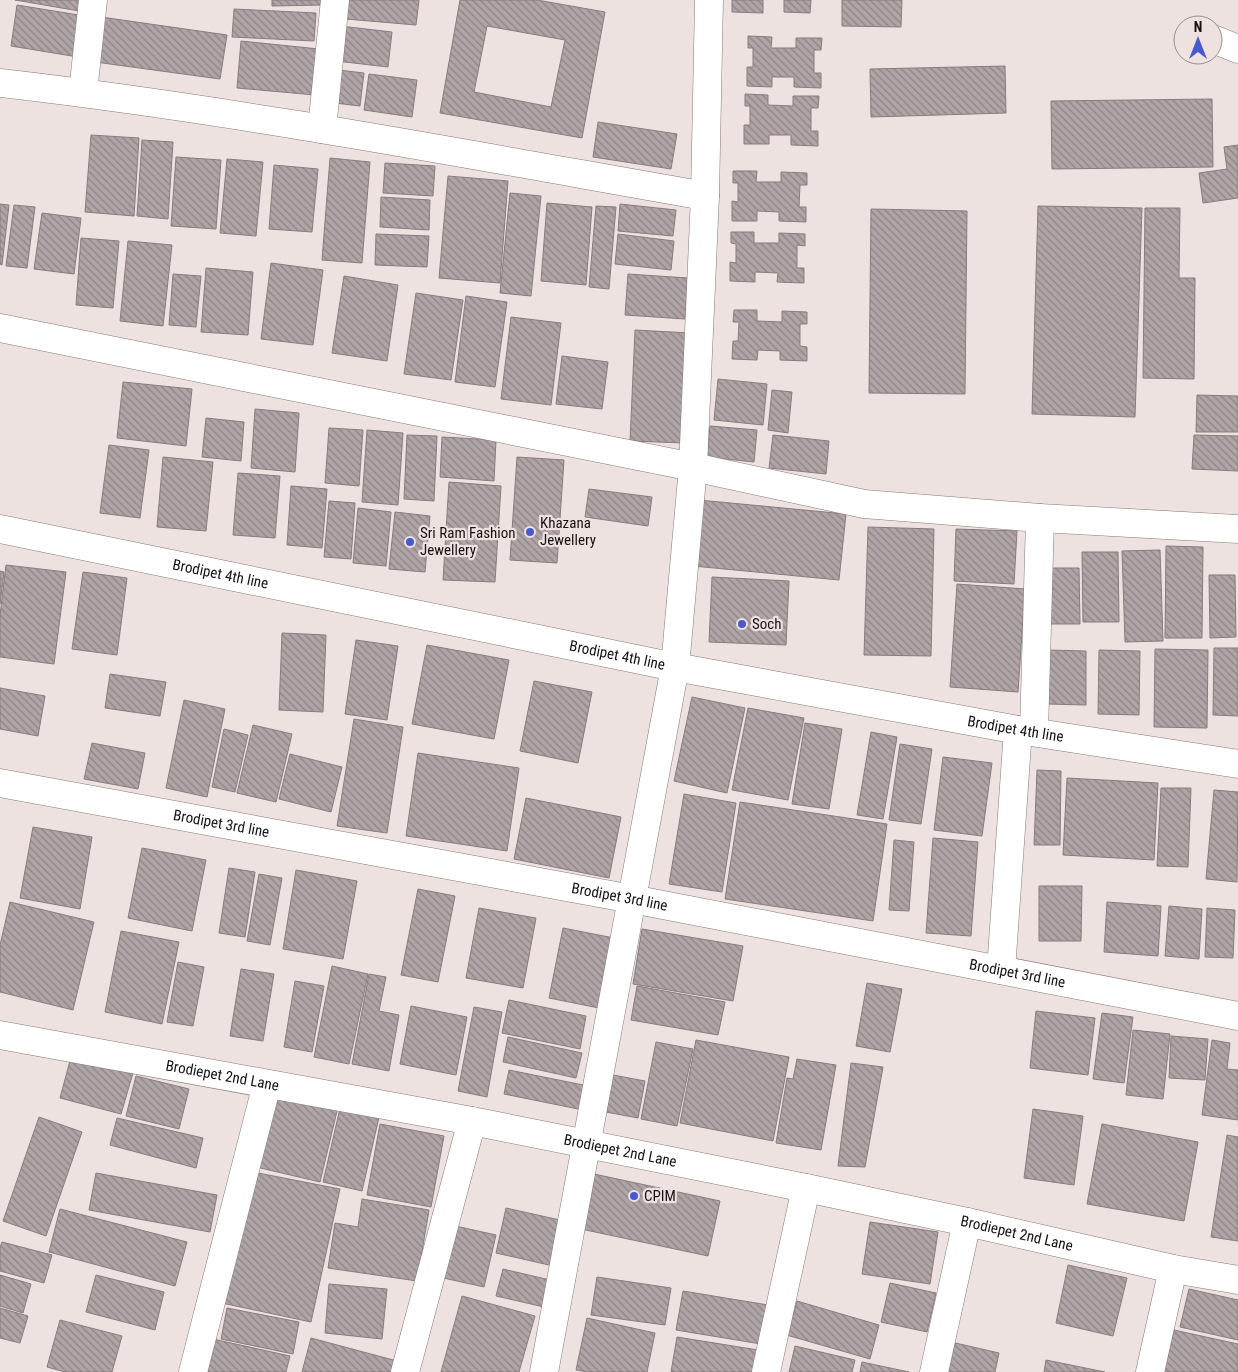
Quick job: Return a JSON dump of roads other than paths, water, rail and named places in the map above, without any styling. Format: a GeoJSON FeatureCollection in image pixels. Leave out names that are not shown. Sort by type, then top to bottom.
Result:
{"type":"FeatureCollection","features":[{"type":"Feature","properties":{"kind":"street"},"geometry":{"type":"LineString","coordinates":[[83,92],[93,0]]}},
{"type":"Feature","properties":{"kind":"street"},"geometry":{"type":"LineString","coordinates":[[322,129],[335,0]]}},
{"type":"Feature","properties":{"kind":"street"},"geometry":{"type":"LineString","coordinates":[[544,1372],[675,667],[694,467],[705,196],[709,0]]}},
{"type":"Feature","properties":{"kind":"street"},"geometry":{"type":"LineString","coordinates":[[1223,43],[1238,49]]}},
{"type":"Feature","properties":{"kind":"street"},"geometry":{"type":"LineString","coordinates":[[0,82],[83,92],[322,129],[705,196]]}},
{"type":"Feature","properties":{"kind":"street"},"geometry":{"type":"LineString","coordinates":[[0,328],[694,467],[864,504],[1040,518],[1238,529]]}},
{"type":"Feature","properties":{"kind":"street"},"geometry":{"type":"LineString","coordinates":[[1001,970],[1026,731],[1040,518]]}},
{"type":"Feature","properties":{"kind":"street","name":"Brodipet 4th line"},"geometry":{"type":"LineString","coordinates":[[0,529],[675,667],[1026,731],[1238,764]]}},
{"type":"Feature","properties":{"kind":"street","name":"Brodipet 3rd line"},"geometry":{"type":"LineString","coordinates":[[0,783],[632,899],[1238,1016]]}},
{"type":"Feature","properties":{"kind":"street","name":"Brodiepet 2nd Lane"},"geometry":{"type":"LineString","coordinates":[[0,1035],[472,1121],[968,1222],[1173,1269],[1238,1280]]}},
{"type":"Feature","properties":{"kind":"street"},"geometry":{"type":"LineString","coordinates":[[193,1372],[267,1084]]}},
{"type":"Feature","properties":{"kind":"street"},"geometry":{"type":"LineString","coordinates":[[405,1372],[472,1121]]}},
{"type":"Feature","properties":{"kind":"street"},"geometry":{"type":"LineString","coordinates":[[766,1372],[806,1188]]}},
{"type":"Feature","properties":{"kind":"street"},"geometry":{"type":"LineString","coordinates":[[934,1372],[968,1222]]}},
{"type":"Feature","properties":{"kind":"street"},"geometry":{"type":"LineString","coordinates":[[1150,1372],[1173,1269]]}},
{"type":"Feature","properties":{"kind":"place","name":"Khazana Jewellery"},"geometry":{"type":"Point","coordinates":[530,532]}},
{"type":"Feature","properties":{"kind":"place","name":"Sri Ram Fashion Jewellery"},"geometry":{"type":"Point","coordinates":[410,542]}},
{"type":"Feature","properties":{"kind":"place","name":"Soch"},"geometry":{"type":"Point","coordinates":[742,624]}},
{"type":"Feature","properties":{"kind":"place","name":"CPIM"},"geometry":{"type":"Point","coordinates":[634,1196]}}]}
